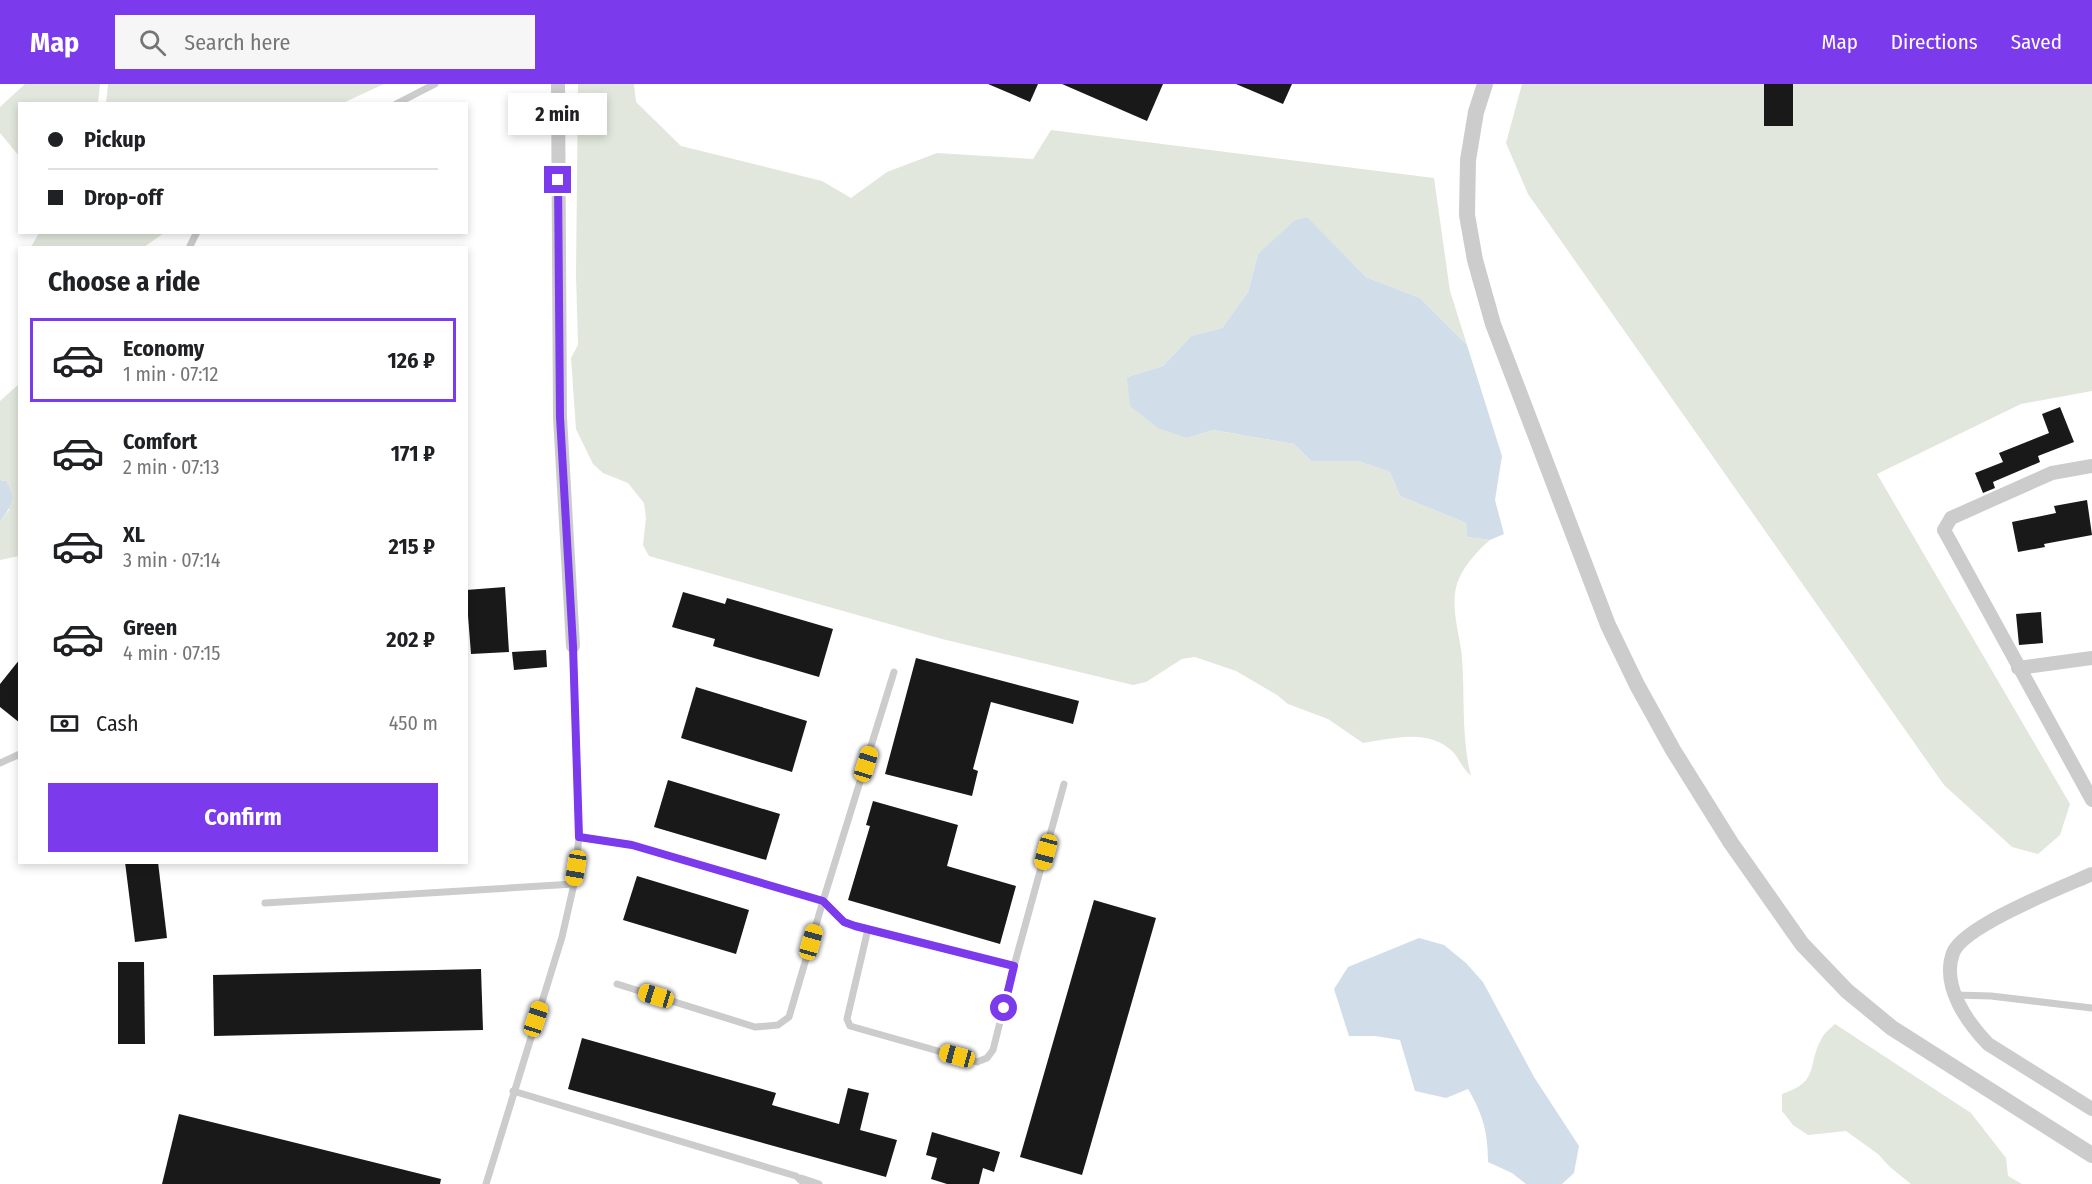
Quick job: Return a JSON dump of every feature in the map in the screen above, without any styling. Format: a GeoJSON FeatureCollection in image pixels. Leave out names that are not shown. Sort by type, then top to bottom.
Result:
{"type":"FeatureCollection","features":[{"type":"Feature","properties":{"kind":"street"},"geometry":{"type":"LineString","coordinates":[[554,84],[560,417],[573,646]]}},
{"type":"Feature","properties":{"kind":"street"},"geometry":{"type":"LineString","coordinates":[[1485,84],[1476,112],[1468,160],[1467,215],[1475,260],[1494,324],[1608,625],[1636,685],[1731,843],[1802,945],[1847,991],[1892,1028],[2092,1155]]}},
{"type":"Feature","properties":{"kind":"street"},"geometry":{"type":"LineString","coordinates":[[2092,466],[2052,473],[1951,518],[1944,530],[2092,800]]}},
{"type":"Feature","properties":{"kind":"street"},"geometry":{"type":"LineString","coordinates":[[2018,668],[2092,658]]}},
{"type":"Feature","properties":{"kind":"street"},"geometry":{"type":"LineString","coordinates":[[2092,874],[2028,902],[1963,939],[1953,953],[1951,967],[1955,994],[1968,1020],[1988,1044],[2092,1109]]}},
{"type":"Feature","properties":{"kind":"lane"},"geometry":{"type":"LineString","coordinates":[[400,102],[435,84]]}},
{"type":"Feature","properties":{"kind":"lane"},"geometry":{"type":"LineString","coordinates":[[486,1184],[562,937],[574,884],[579,837],[573,646]]}},
{"type":"Feature","properties":{"kind":"lane"},"geometry":{"type":"LineString","coordinates":[[617,984],[755,1027],[778,1025],[789,1017],[894,672]]}},
{"type":"Feature","properties":{"kind":"lane"},"geometry":{"type":"LineString","coordinates":[[0,763],[18,755]]}},
{"type":"Feature","properties":{"kind":"lane"},"geometry":{"type":"LineString","coordinates":[[868,929],[847,1019],[850,1026],[977,1062],[987,1058],[993,1050],[1064,784]]}},
{"type":"Feature","properties":{"kind":"lane"},"geometry":{"type":"LineString","coordinates":[[579,837],[632,845],[823,901],[844,922],[1014,966]]}},
{"type":"Feature","properties":{"kind":"lane"},"geometry":{"type":"LineString","coordinates":[[265,903],[574,884]]}},
{"type":"Feature","properties":{"kind":"lane"},"geometry":{"type":"LineString","coordinates":[[1955,994],[2092,1008]]}},
{"type":"Feature","properties":{"kind":"lane"},"geometry":{"type":"LineString","coordinates":[[513,1091],[819,1184]]}},
{"type":"Feature","properties":{"kind":"lane"},"geometry":{"type":"LineString","coordinates":[[796,1176],[805,1184]]}},
{"type":"Feature","properties":{"kind":"shaded area"},"geometry":{"type":"Polygon","coordinates":[[[25,84],[100,84],[98,102],[18,102],[18,155],[0,133],[0,107],[25,84]]]}},
{"type":"Feature","properties":{"kind":"shaded area"},"geometry":{"type":"Polygon","coordinates":[[[108,84],[384,84],[345,102],[106,102],[108,84]]]}},
{"type":"Feature","properties":{"kind":"shaded area"},"geometry":{"type":"Polygon","coordinates":[[[578,84],[634,84],[636,102],[681,146],[822,181],[851,198],[887,172],[937,153],[1033,159],[1051,130],[1434,178],[1450,291],[1467,345],[1420,298],[1366,277],[1306,217],[1258,254],[1248,292],[1222,328],[1191,336],[1163,366],[1127,377],[1187,438],[1213,430],[1294,444],[1311,461],[1358,461],[1390,472],[1400,496],[1466,523],[1467,537],[1490,540],[1465,568],[1458,581],[1455,596],[1455,614],[1462,657],[1466,747],[1471,776],[1454,753],[1432,739],[1409,737],[1363,743],[1328,719],[1288,704],[1236,671],[1195,657],[1182,659],[1146,682],[1133,685],[942,639],[649,556],[643,545],[646,518],[644,503],[628,483],[603,473],[593,464],[576,429],[571,358],[578,345],[576,274],[578,84]]]}},
{"type":"Feature","properties":{"kind":"shaded area"},"geometry":{"type":"Polygon","coordinates":[[[1522,84],[2092,84],[2092,391],[2021,404],[1877,474],[2070,804],[2060,835],[2038,854],[2012,847],[1944,785],[1528,194],[1506,143],[1522,84]]]}},
{"type":"Feature","properties":{"kind":"shaded area"},"geometry":{"type":"Polygon","coordinates":[[[1307,217],[1366,277],[1420,298],[1467,345],[1502,456],[1495,500],[1504,534],[1490,540],[1467,537],[1466,523],[1400,496],[1390,472],[1358,461],[1311,461],[1294,444],[1213,430],[1187,438],[1158,428],[1130,406],[1127,377],[1163,366],[1191,336],[1222,328],[1248,292],[1258,254],[1294,221],[1307,217]]]}},
{"type":"Feature","properties":{"kind":"shaded area"},"geometry":{"type":"Polygon","coordinates":[[[38,234],[163,234],[145,246],[32,246],[38,234]]]}},
{"type":"Feature","properties":{"kind":"shaded area"},"geometry":{"type":"Polygon","coordinates":[[[18,385],[18,556],[0,560],[0,521],[9,510],[6,481],[0,480],[0,401],[18,385]]]}},
{"type":"Feature","properties":{"kind":"shaded area"},"geometry":{"type":"Polygon","coordinates":[[[0,480],[6,481],[12,497],[10,506],[0,521],[0,480]]]}},
{"type":"Feature","properties":{"kind":"shaded area"},"geometry":{"type":"Polygon","coordinates":[[[1419,938],[1444,945],[1466,963],[1483,982],[1534,1077],[1579,1146],[1574,1173],[1562,1184],[1526,1184],[1512,1173],[1488,1162],[1484,1124],[1468,1089],[1446,1098],[1415,1091],[1400,1040],[1375,1036],[1349,1036],[1334,989],[1348,967],[1419,938]]]}},
{"type":"Feature","properties":{"kind":"shaded area"},"geometry":{"type":"Polygon","coordinates":[[[1835,1024],[1971,1113],[2006,1158],[2008,1176],[2022,1184],[1911,1184],[1878,1154],[1846,1131],[1808,1135],[1793,1125],[1782,1111],[1782,1094],[1794,1089],[1808,1078],[1822,1038],[1835,1024]]]}},
{"type":"Feature","properties":{"kind":"building"},"geometry":{"type":"Polygon","coordinates":[[[988,84],[1038,84],[1030,102],[988,84]]]}},
{"type":"Feature","properties":{"kind":"building"},"geometry":{"type":"Polygon","coordinates":[[[1062,84],[1163,84],[1147,121],[1062,84]]]}},
{"type":"Feature","properties":{"kind":"building"},"geometry":{"type":"Polygon","coordinates":[[[1236,84],[1292,84],[1283,104],[1236,84]]]}},
{"type":"Feature","properties":{"kind":"building"},"geometry":{"type":"Polygon","coordinates":[[[1764,84],[1793,84],[1793,126],[1764,126],[1764,84]]]}},
{"type":"Feature","properties":{"kind":"building"},"geometry":{"type":"Polygon","coordinates":[[[2060,407],[2074,442],[2038,456],[2040,462],[1993,482],[1995,488],[1983,493],[1975,473],[2003,462],[1999,453],[2049,433],[2042,414],[2060,407]]]}},
{"type":"Feature","properties":{"kind":"building"},"geometry":{"type":"Polygon","coordinates":[[[2087,500],[2092,535],[2044,544],[2045,547],[2018,552],[2012,522],[2056,513],[2054,506],[2087,500]]]}},
{"type":"Feature","properties":{"kind":"building"},"geometry":{"type":"Polygon","coordinates":[[[505,587],[509,652],[471,654],[468,590],[505,587]]]}},
{"type":"Feature","properties":{"kind":"building"},"geometry":{"type":"Polygon","coordinates":[[[683,592],[725,604],[727,598],[833,629],[819,677],[713,646],[715,639],[672,627],[683,592]]]}},
{"type":"Feature","properties":{"kind":"building"},"geometry":{"type":"Polygon","coordinates":[[[2041,612],[2043,643],[2019,645],[2016,614],[2041,612]]]}},
{"type":"Feature","properties":{"kind":"building"},"geometry":{"type":"Polygon","coordinates":[[[546,650],[547,667],[514,670],[512,652],[546,650]]]}},
{"type":"Feature","properties":{"kind":"building"},"geometry":{"type":"Polygon","coordinates":[[[916,658],[1079,701],[1073,724],[991,702],[973,769],[978,771],[972,796],[885,774],[916,658]]]}},
{"type":"Feature","properties":{"kind":"building"},"geometry":{"type":"Polygon","coordinates":[[[18,662],[18,721],[0,707],[0,684],[18,662]]]}},
{"type":"Feature","properties":{"kind":"building"},"geometry":{"type":"Polygon","coordinates":[[[696,687],[807,721],[792,772],[681,738],[696,687]]]}},
{"type":"Feature","properties":{"kind":"building"},"geometry":{"type":"Polygon","coordinates":[[[668,780],[780,814],[766,860],[654,827],[668,780]]]}},
{"type":"Feature","properties":{"kind":"building"},"geometry":{"type":"Polygon","coordinates":[[[873,801],[958,825],[947,866],[1016,886],[1000,944],[848,900],[870,826],[866,825],[873,801]]]}},
{"type":"Feature","properties":{"kind":"building"},"geometry":{"type":"Polygon","coordinates":[[[125,864],[158,864],[167,938],[135,942],[125,864]]]}},
{"type":"Feature","properties":{"kind":"building"},"geometry":{"type":"Polygon","coordinates":[[[637,876],[749,910],[736,954],[623,920],[637,876]]]}},
{"type":"Feature","properties":{"kind":"building"},"geometry":{"type":"Polygon","coordinates":[[[1094,900],[1156,918],[1082,1175],[1020,1157],[1094,900]]]}},
{"type":"Feature","properties":{"kind":"building"},"geometry":{"type":"Polygon","coordinates":[[[118,962],[144,962],[145,1044],[118,1044],[118,962]]]}},
{"type":"Feature","properties":{"kind":"building"},"geometry":{"type":"Polygon","coordinates":[[[481,969],[483,1030],[214,1036],[213,975],[481,969]]]}},
{"type":"Feature","properties":{"kind":"building"},"geometry":{"type":"Polygon","coordinates":[[[582,1038],[776,1093],[772,1105],[839,1124],[848,1088],[869,1093],[860,1130],[897,1140],[886,1177],[568,1089],[582,1038]]]}},
{"type":"Feature","properties":{"kind":"building"},"geometry":{"type":"Polygon","coordinates":[[[179,1114],[441,1179],[440,1184],[162,1184],[179,1114]]]}},
{"type":"Feature","properties":{"kind":"building"},"geometry":{"type":"Polygon","coordinates":[[[932,1132],[1000,1152],[994,1172],[983,1168],[979,1184],[947,1184],[931,1179],[937,1158],[926,1155],[932,1132]]]}},
{"type":"Feature","properties":{"kind":"route"},"geometry":{"type":"LineString","coordinates":[[558,180],[560,417],[573,646],[579,837],[632,845],[823,901],[844,922],[855,926],[1014,966],[1004,1008]]}}]}
